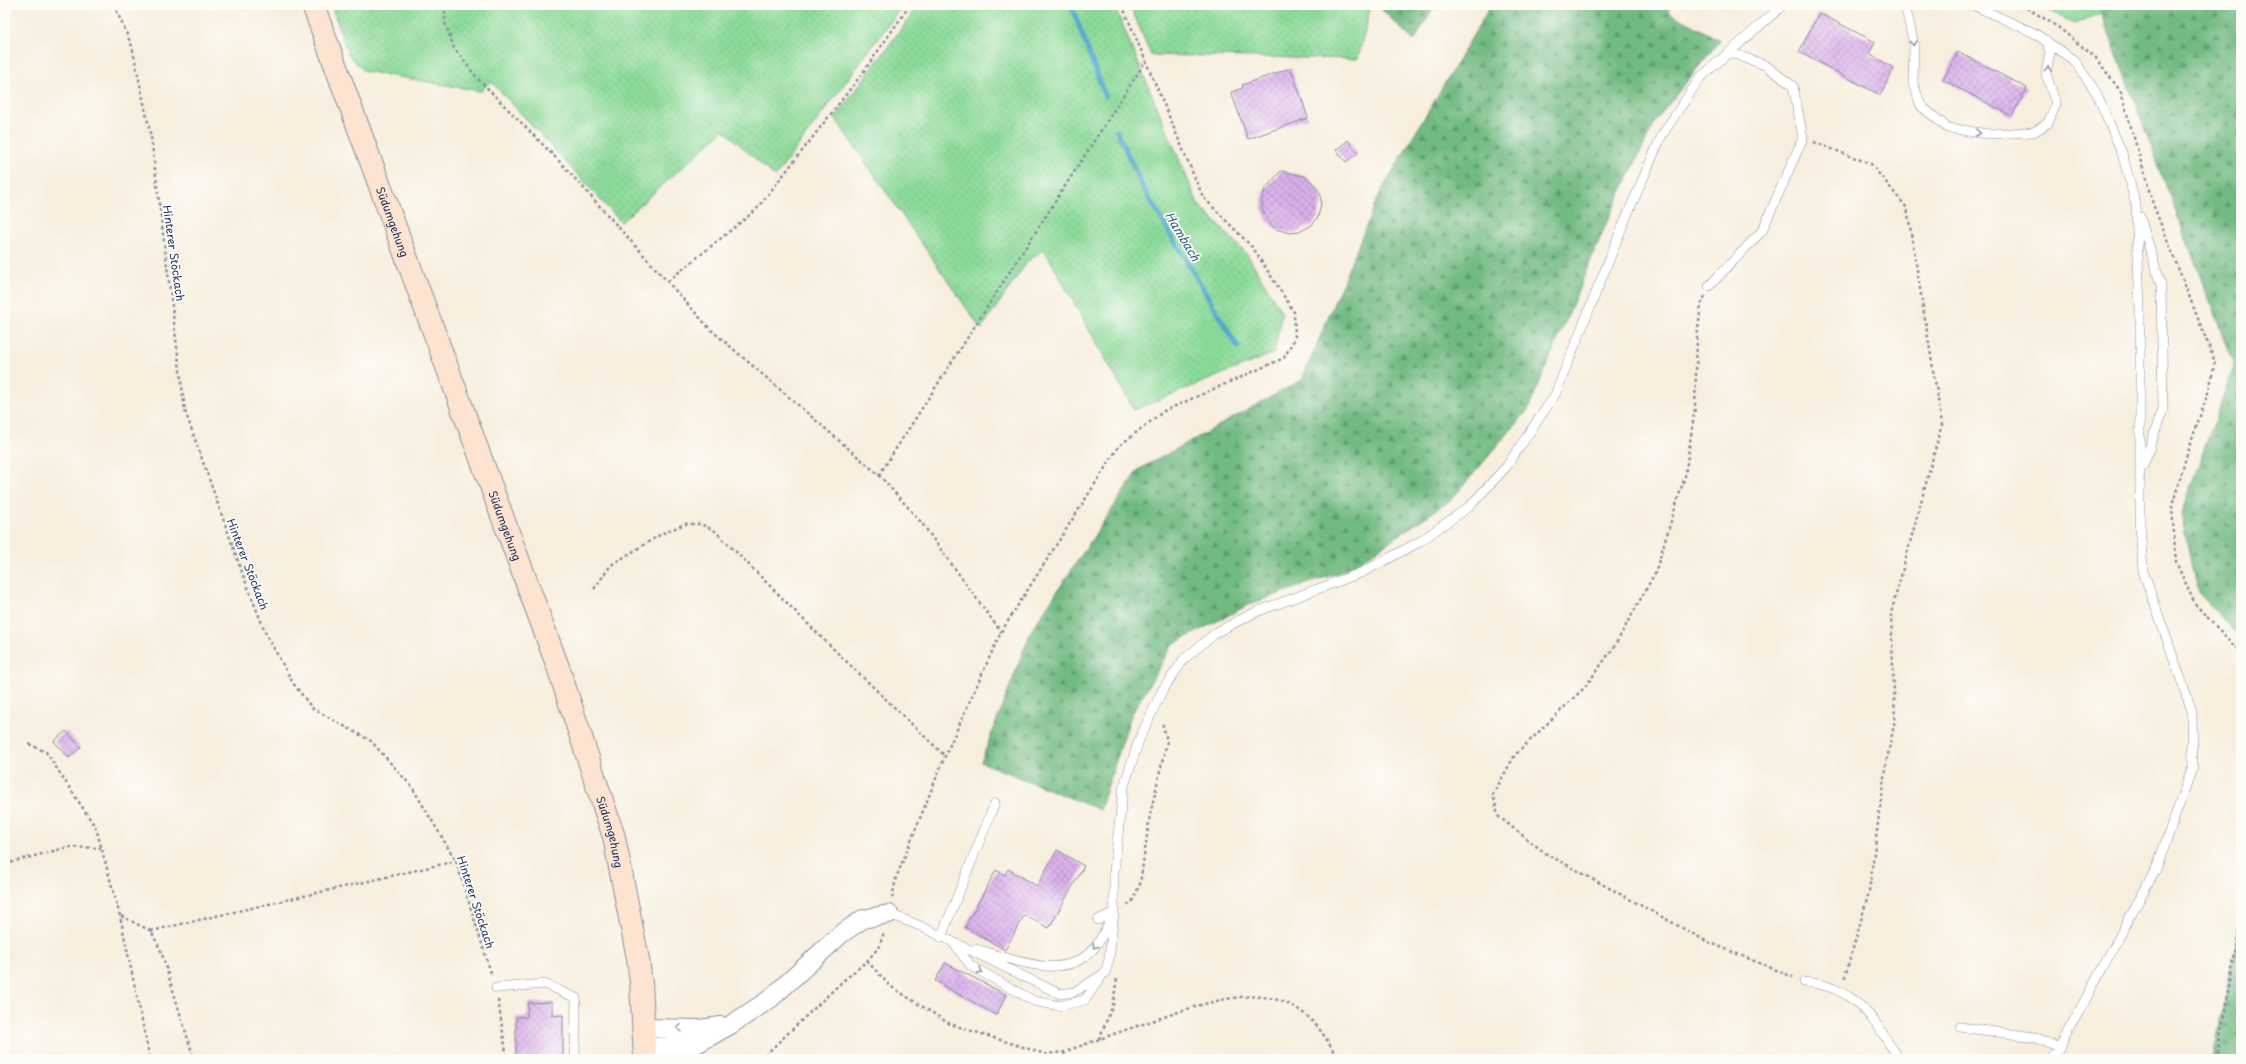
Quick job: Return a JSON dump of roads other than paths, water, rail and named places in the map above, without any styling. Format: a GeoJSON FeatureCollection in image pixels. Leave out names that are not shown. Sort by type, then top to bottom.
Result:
{"type":"FeatureCollection","features":[{"type":"Feature","properties":{"kind":"main road","name":"Südumgehung"},"geometry":{"type":"LineString","coordinates":[[313,5],[558,667],[614,837],[638,959],[645,1045]]}},
{"type":"Feature","properties":{"kind":"street"},"geometry":{"type":"LineString","coordinates":[[645,1045],[687,1052],[770,999],[841,934],[863,919],[889,914]]}},
{"type":"Feature","properties":{"kind":"street"},"geometry":{"type":"LineString","coordinates":[[645,1045],[700,1028],[732,1024]]}},
{"type":"Feature","properties":{"kind":"lane"},"geometry":{"type":"LineString","coordinates":[[953,943],[970,966],[1034,1000],[1060,1006],[1085,1000],[1105,973],[1110,959],[1114,912],[1110,872],[1123,789],[1139,740],[1162,690],[1184,659],[1217,632],[1256,612],[1363,572],[1419,542],[1470,506],[1506,468],[1555,395],[1625,220],[1662,135],[1700,78],[1783,5]]}},
{"type":"Feature","properties":{"kind":"lane"},"geometry":{"type":"LineString","coordinates":[[1905,5],[1914,45],[1913,83],[1921,106],[1948,128],[1988,134],[2016,134],[2034,132],[2048,122],[2056,104],[2046,74],[2050,52],[2046,40]]}},
{"type":"Feature","properties":{"kind":"lane"},"geometry":{"type":"LineString","coordinates":[[1973,5],[2034,33],[2075,61],[2097,94],[2122,153],[2136,205],[2161,285],[2163,409],[2140,473]]}},
{"type":"Feature","properties":{"kind":"lane"},"geometry":{"type":"LineString","coordinates":[[1709,286],[1762,232],[1804,138],[1792,86],[1765,65],[1729,52]]}},
{"type":"Feature","properties":{"kind":"lane"},"geometry":{"type":"LineString","coordinates":[[2053,1059],[2156,869],[2192,766],[2192,711],[2143,571],[2140,473],[2140,310],[2136,205]]}},
{"type":"Feature","properties":{"kind":"lane"},"geometry":{"type":"LineString","coordinates":[[941,937],[994,803]]}},
{"type":"Feature","properties":{"kind":"lane"},"geometry":{"type":"LineString","coordinates":[[1098,920],[1114,912]]}},
{"type":"Feature","properties":{"kind":"lane"},"geometry":{"type":"LineString","coordinates":[[953,943],[1040,966],[1071,966],[1094,948],[1114,912]]}},
{"type":"Feature","properties":{"kind":"lane"},"geometry":{"type":"LineString","coordinates":[[889,914],[941,937],[1060,994],[1074,992],[1105,973]]}},
{"type":"Feature","properties":{"kind":"lane"},"geometry":{"type":"LineString","coordinates":[[1804,982],[1820,983],[1841,990],[1871,1015],[1899,1059]]}},
{"type":"Feature","properties":{"kind":"lane"},"geometry":{"type":"LineString","coordinates":[[496,988],[545,984],[576,998],[575,1059]]}},
{"type":"Feature","properties":{"kind":"lane"},"geometry":{"type":"LineString","coordinates":[[1960,1027],[2034,1037],[2059,1048]]}},
{"type":"Feature","properties":{"kind":"waterway","name":"Hambach"},"geometry":{"type":"LineString","coordinates":[[1071,5],[1105,96]]}},
{"type":"Feature","properties":{"kind":"waterway","name":"Hambach"},"geometry":{"type":"LineString","coordinates":[[1117,131],[1144,190],[1238,347]]}}]}
